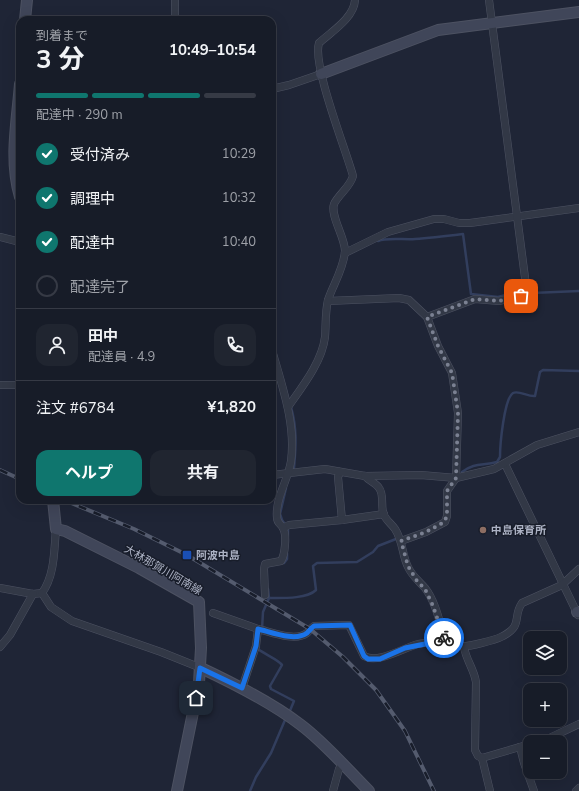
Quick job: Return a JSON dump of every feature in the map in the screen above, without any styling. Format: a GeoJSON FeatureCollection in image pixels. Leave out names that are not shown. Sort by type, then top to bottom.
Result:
{"type":"FeatureCollection","features":[{"type":"Feature","properties":{"kind":"main road"},"geometry":{"type":"LineString","coordinates":[[25,16],[27,0]]}},
{"type":"Feature","properties":{"kind":"main road"},"geometry":{"type":"LineString","coordinates":[[322,74],[438,30],[579,12]]}},
{"type":"Feature","properties":{"kind":"main road"},"geometry":{"type":"LineString","coordinates":[[16,168],[16,183]]}},
{"type":"Feature","properties":{"kind":"main road"},"geometry":{"type":"LineString","coordinates":[[53,504],[56,529]]}},
{"type":"Feature","properties":{"kind":"main road","name":"大林那賀川阿南線"},"geometry":{"type":"LineString","coordinates":[[56,529],[65,531],[139,568],[199,602],[200,668],[177,791]]}},
{"type":"Feature","properties":{"kind":"main road"},"geometry":{"type":"LineString","coordinates":[[200,668],[242,688],[302,726],[343,763],[369,791]]}},
{"type":"Feature","properties":{"kind":"street"},"geometry":{"type":"LineString","coordinates":[[175,0],[175,16]]}},
{"type":"Feature","properties":{"kind":"street"},"geometry":{"type":"LineString","coordinates":[[288,407],[305,383],[321,352],[325,338],[330,302],[345,252],[342,236],[334,212],[334,205],[351,183],[354,176],[322,74],[317,49],[319,43],[350,14],[354,7],[355,0]]}},
{"type":"Feature","properties":{"kind":"street"},"geometry":{"type":"LineString","coordinates":[[427,317],[475,299],[499,301],[521,296],[527,293],[489,0]]}},
{"type":"Feature","properties":{"kind":"street"},"geometry":{"type":"LineString","coordinates":[[276,87],[289,85],[322,74]]}},
{"type":"Feature","properties":{"kind":"street"},"geometry":{"type":"LineString","coordinates":[[345,252],[388,232],[434,219],[444,219],[459,223],[579,208]]}},
{"type":"Feature","properties":{"kind":"street"},"geometry":{"type":"LineString","coordinates":[[0,237],[16,241]]}},
{"type":"Feature","properties":{"kind":"street"},"geometry":{"type":"LineString","coordinates":[[330,302],[399,298],[409,300],[427,317],[438,346],[452,373],[458,413],[456,478],[447,491],[447,516],[444,522],[426,532],[401,541]]}},
{"type":"Feature","properties":{"kind":"street"},"geometry":{"type":"LineString","coordinates":[[276,364],[288,407],[292,448],[288,473],[277,508],[277,520],[286,527],[384,514]]}},
{"type":"Feature","properties":{"kind":"street"},"geometry":{"type":"LineString","coordinates":[[0,385],[16,385]]}},
{"type":"Feature","properties":{"kind":"street"},"geometry":{"type":"LineString","coordinates":[[276,474],[325,469],[365,476],[421,475],[456,478],[494,469],[537,445],[579,432]]}},
{"type":"Feature","properties":{"kind":"street"},"geometry":{"type":"LineString","coordinates":[[505,464],[562,585],[578,614]]}},
{"type":"Feature","properties":{"kind":"street"},"geometry":{"type":"LineString","coordinates":[[340,472],[338,477],[342,520]]}},
{"type":"Feature","properties":{"kind":"street"},"geometry":{"type":"LineString","coordinates":[[365,476],[369,481],[378,486],[381,492],[384,514],[401,541],[408,566],[417,581],[425,589],[433,606],[445,640]]}},
{"type":"Feature","properties":{"kind":"street"},"geometry":{"type":"LineString","coordinates":[[265,595],[264,569],[266,564],[281,561],[283,557],[286,527]]}},
{"type":"Feature","properties":{"kind":"street"},"geometry":{"type":"LineString","coordinates":[[0,588],[33,594],[42,593],[46,587],[52,569],[56,529]]}},
{"type":"Feature","properties":{"kind":"street"},"geometry":{"type":"LineString","coordinates":[[213,613],[260,630],[286,636],[300,636],[307,633],[314,626],[350,625],[364,656],[375,659],[405,648],[445,640],[464,647],[501,637],[517,625],[519,607],[522,603],[562,585],[579,569]]}},
{"type":"Feature","properties":{"kind":"street"},"geometry":{"type":"LineString","coordinates":[[42,593],[51,607],[72,621],[162,652],[200,668]]}},
{"type":"Feature","properties":{"kind":"street"},"geometry":{"type":"LineString","coordinates":[[0,648],[10,635],[33,594]]}},
{"type":"Feature","properties":{"kind":"street"},"geometry":{"type":"LineString","coordinates":[[242,688],[260,630]]}},
{"type":"Feature","properties":{"kind":"street"},"geometry":{"type":"LineString","coordinates":[[464,647],[465,656],[475,675],[475,750],[478,756],[482,758],[490,791]]}},
{"type":"Feature","properties":{"kind":"street"},"geometry":{"type":"LineString","coordinates":[[556,735],[579,724]]}},
{"type":"Feature","properties":{"kind":"street"},"geometry":{"type":"LineString","coordinates":[[482,758],[523,745]]}},
{"type":"Feature","properties":{"kind":"street"},"geometry":{"type":"LineString","coordinates":[[520,746],[524,763],[534,791]]}},
{"type":"Feature","properties":{"kind":"street"},"geometry":{"type":"LineString","coordinates":[[333,791],[339,769],[343,763]]}},
{"type":"Feature","properties":{"kind":"street"},"geometry":{"type":"LineString","coordinates":[[576,791],[579,788]]}},
{"type":"Feature","properties":{"kind":"waterway"},"geometry":{"type":"LineString","coordinates":[[378,241],[386,239],[433,238],[463,234],[471,294],[498,297],[520,291]]}},
{"type":"Feature","properties":{"kind":"waterway"},"geometry":{"type":"LineString","coordinates":[[532,293],[579,291]]}},
{"type":"Feature","properties":{"kind":"waterway"},"geometry":{"type":"LineString","coordinates":[[462,472],[475,465],[497,462],[500,457],[507,404],[513,393],[518,392],[529,396],[535,396],[540,372],[543,370],[579,371]]}},
{"type":"Feature","properties":{"kind":"waterway"},"geometry":{"type":"LineString","coordinates":[[292,405],[291,407],[296,437],[294,468]]}},
{"type":"Feature","properties":{"kind":"waterway"},"geometry":{"type":"LineString","coordinates":[[286,488],[280,514],[288,529],[288,536]]}},
{"type":"Feature","properties":{"kind":"waterway"},"geometry":{"type":"LineString","coordinates":[[269,598],[294,597],[312,593],[316,590],[313,566],[317,563],[357,562],[373,552],[378,546],[396,539]]}},
{"type":"Feature","properties":{"kind":"waterway"},"geometry":{"type":"LineString","coordinates":[[284,563],[287,559],[287,553]]}},
{"type":"Feature","properties":{"kind":"waterway"},"geometry":{"type":"LineString","coordinates":[[262,629],[263,612],[269,598],[268,589]]}},
{"type":"Feature","properties":{"kind":"waterway"},"geometry":{"type":"LineString","coordinates":[[259,647],[258,649],[282,665],[270,686],[271,689],[294,701],[289,713]]}},
{"type":"Feature","properties":{"kind":"waterway"},"geometry":{"type":"LineString","coordinates":[[250,791],[256,777],[271,753],[285,720]]}},
{"type":"Feature","properties":{"kind":"railway"},"geometry":{"type":"LineString","coordinates":[[0,470],[16,477]]}},
{"type":"Feature","properties":{"kind":"railway"},"geometry":{"type":"LineString","coordinates":[[74,504],[134,529],[187,555],[310,629],[343,657],[376,690],[405,731],[434,791]]}},
{"type":"Feature","properties":{"kind":"way so far"},"geometry":{"type":"LineString","coordinates":[[444,638],[433,606],[425,589],[417,581],[408,566],[401,541],[426,532],[444,522],[447,516],[448,506],[447,491],[454,483],[456,478],[458,413],[452,373],[438,346],[427,317],[475,299],[499,301],[521,296]]}},
{"type":"Feature","properties":{"kind":"place","name":"中島保育所"},"geometry":{"type":"Point","coordinates":[483,530]}},
{"type":"Feature","properties":{"kind":"place","name":"阿波中島"},"geometry":{"type":"Point","coordinates":[187,555]}},
{"type":"Feature","properties":{"kind":"route"},"geometry":{"type":"LineString","coordinates":[[196,698],[200,668],[242,688],[256,646],[258,629],[286,636],[300,636],[307,633],[314,626],[350,625],[361,651],[368,659],[380,659],[386,655],[405,648],[445,640],[444,638]]}}]}
